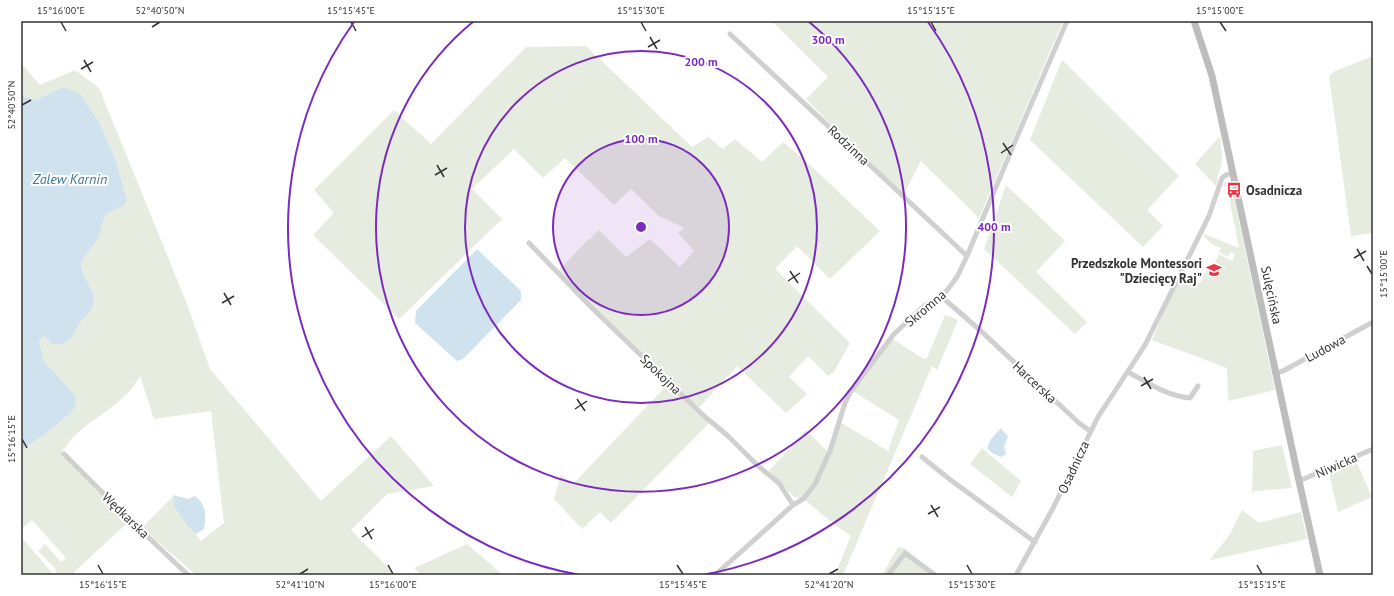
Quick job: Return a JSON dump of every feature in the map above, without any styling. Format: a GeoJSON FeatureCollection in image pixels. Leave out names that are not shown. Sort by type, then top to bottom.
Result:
{"type":"FeatureCollection","features":[{"type":"Feature","properties":{"kind":"street","name":"Skromna"},"geometry":{"type":"LineString","coordinates":[[715,575],[793,505],[803,499],[816,484],[830,451],[845,403],[851,391],[894,334],[925,306],[942,297],[957,277],[1067,21]]}},
{"type":"Feature","properties":{"kind":"street","name":"Sulęcińska"},"geometry":{"type":"LineString","coordinates":[[1194,21],[1212,76],[1320,575]]}},
{"type":"Feature","properties":{"kind":"street","name":"Rodzinna"},"geometry":{"type":"LineString","coordinates":[[730,34],[967,256]]}},
{"type":"Feature","properties":{"kind":"street","name":"Osadnicza"},"geometry":{"type":"LineString","coordinates":[[1016,575],[1052,510],[1098,416],[1145,345],[1209,216],[1222,178],[1233,173]]}},
{"type":"Feature","properties":{"kind":"street","name":"Spokojna"},"geometry":{"type":"LineString","coordinates":[[529,243],[592,308],[704,416],[727,435],[758,466],[779,483],[793,505]]}},
{"type":"Feature","properties":{"kind":"street","name":"Harcerska"},"geometry":{"type":"LineString","coordinates":[[942,297],[982,332],[1079,423],[1090,431]]}},
{"type":"Feature","properties":{"kind":"street","name":"Ludowa"},"geometry":{"type":"LineString","coordinates":[[1276,373],[1373,322]]}},
{"type":"Feature","properties":{"kind":"street"},"geometry":{"type":"LineString","coordinates":[[1128,372],[1155,387],[1178,397],[1190,398],[1198,386]]}},
{"type":"Feature","properties":{"kind":"street","name":"Niwicka"},"geometry":{"type":"LineString","coordinates":[[1299,481],[1373,449]]}},
{"type":"Feature","properties":{"kind":"street","name":"Wędkarska"},"geometry":{"type":"LineString","coordinates":[[64,454],[188,575]]}},
{"type":"Feature","properties":{"kind":"street"},"geometry":{"type":"LineString","coordinates":[[922,456],[948,478],[1035,542]]}},
{"type":"Feature","properties":{"kind":"street"},"geometry":{"type":"LineString","coordinates":[[888,575],[904,553],[934,575]]}},
{"type":"Feature","properties":{"kind":"shaded area"},"geometry":{"type":"Polygon","coordinates":[[[772,21],[1063,21],[979,218],[921,161],[902,197],[806,99],[828,77],[772,21]]]}},
{"type":"Feature","properties":{"kind":"shaded area"},"geometry":{"type":"Polygon","coordinates":[[[586,46],[692,147],[708,137],[723,149],[735,139],[762,162],[783,142],[810,165],[880,231],[830,279],[797,246],[775,269],[850,343],[834,372],[828,376],[808,356],[789,377],[807,394],[786,413],[737,366],[696,411],[709,423],[611,523],[600,512],[582,529],[554,499],[561,474],[573,484],[670,382],[557,272],[588,240],[595,236],[591,237],[599,230],[626,257],[650,239],[680,267],[694,251],[678,233],[684,228],[659,216],[631,189],[614,205],[565,158],[543,178],[514,149],[472,189],[502,219],[399,319],[313,235],[334,213],[314,190],[394,110],[431,144],[526,47],[586,46]]]}},
{"type":"Feature","properties":{"kind":"shaded area"},"geometry":{"type":"Polygon","coordinates":[[[1373,56],[1373,233],[1351,236],[1329,76],[1335,71],[1373,56]]]}},
{"type":"Feature","properties":{"kind":"shaded area"},"geometry":{"type":"Polygon","coordinates":[[[1062,60],[1179,176],[1147,210],[1163,226],[1143,247],[1030,140],[1062,60]]]}},
{"type":"Feature","properties":{"kind":"shaded area"},"geometry":{"type":"Polygon","coordinates":[[[21,63],[40,85],[75,70],[99,88],[187,304],[210,369],[321,501],[391,436],[434,486],[387,494],[351,530],[396,575],[196,575],[142,528],[174,495],[173,505],[189,528],[201,541],[224,523],[211,411],[154,419],[140,376],[119,401],[76,434],[62,451],[131,517],[126,524],[71,575],[58,575],[55,571],[56,569],[38,551],[45,544],[61,562],[66,558],[32,520],[21,529],[21,450],[47,433],[72,412],[75,395],[44,361],[39,340],[45,336],[73,336],[79,323],[90,312],[93,293],[83,273],[81,262],[99,237],[105,215],[125,205],[127,199],[115,158],[99,122],[63,87],[35,100],[21,95],[21,63]]]}},
{"type":"Feature","properties":{"kind":"shaded area"},"geometry":{"type":"Polygon","coordinates":[[[1220,136],[1222,162],[1216,186],[1195,164],[1220,136]]]}},
{"type":"Feature","properties":{"kind":"shaded area"},"geometry":{"type":"Polygon","coordinates":[[[1226,181],[1229,181],[1231,184],[1275,390],[1228,401],[1227,368],[1152,340],[1166,307],[1183,274],[1191,281],[1200,283],[1211,263],[1214,264],[1219,254],[1232,261],[1235,254],[1231,252],[1228,257],[1219,252],[1221,248],[1212,244],[1203,236],[1204,234],[1239,248],[1227,187],[1222,186],[1226,181]]]}},
{"type":"Feature","properties":{"kind":"shaded area"},"geometry":{"type":"Polygon","coordinates":[[[1006,185],[1065,241],[1036,272],[1087,322],[1075,334],[984,249],[1006,185]]]}},
{"type":"Feature","properties":{"kind":"shaded area"},"geometry":{"type":"Polygon","coordinates":[[[945,315],[958,320],[937,370],[932,366],[843,575],[835,575],[851,536],[830,521],[804,499],[794,497],[769,471],[806,430],[828,452],[840,422],[888,451],[899,420],[851,390],[891,338],[924,359],[927,358],[945,315]]]}},
{"type":"Feature","properties":{"kind":"shaded area"},"geometry":{"type":"Polygon","coordinates":[[[1282,445],[1292,488],[1254,491],[1252,495],[1253,451],[1282,445]]]}},
{"type":"Feature","properties":{"kind":"shaded area"},"geometry":{"type":"Polygon","coordinates":[[[982,448],[1021,481],[1012,497],[970,464],[982,448]]]}},
{"type":"Feature","properties":{"kind":"shaded area"},"geometry":{"type":"Polygon","coordinates":[[[1356,461],[1372,497],[1338,512],[1329,473],[1356,461]]]}},
{"type":"Feature","properties":{"kind":"shaded area"},"geometry":{"type":"Polygon","coordinates":[[[1242,510],[1259,523],[1301,512],[1307,539],[1210,560],[1230,534],[1242,510]]]}},
{"type":"Feature","properties":{"kind":"shaded area"},"geometry":{"type":"Polygon","coordinates":[[[21,537],[54,575],[21,575],[21,537]]]}},
{"type":"Feature","properties":{"kind":"shaded area"},"geometry":{"type":"Polygon","coordinates":[[[467,544],[503,575],[421,575],[414,568],[467,544]]]}},
{"type":"Feature","properties":{"kind":"shaded area"},"geometry":{"type":"Polygon","coordinates":[[[898,547],[904,548],[936,575],[882,575],[898,547]]]}},
{"type":"Feature","properties":{"kind":"water","name":"Zalew Karnin"},"geometry":{"type":"Polygon","coordinates":[[[63,87],[80,94],[99,122],[115,158],[127,199],[125,205],[105,215],[99,237],[81,262],[83,273],[93,293],[93,304],[90,312],[79,323],[73,336],[63,344],[52,344],[45,336],[39,340],[44,361],[75,395],[76,404],[72,412],[47,433],[21,450],[21,95],[35,100],[63,87]]]}},
{"type":"Feature","properties":{"kind":"water"},"geometry":{"type":"Polygon","coordinates":[[[477,249],[521,291],[521,300],[463,359],[457,361],[415,323],[416,311],[477,249]]]}},
{"type":"Feature","properties":{"kind":"water"},"geometry":{"type":"Polygon","coordinates":[[[1001,428],[1008,437],[1004,446],[1006,454],[1001,457],[992,453],[987,448],[991,439],[1001,428]]]}},
{"type":"Feature","properties":{"kind":"water"},"geometry":{"type":"Polygon","coordinates":[[[174,495],[188,499],[195,496],[202,503],[205,511],[204,529],[196,534],[189,528],[173,505],[174,495]]]}},
{"type":"Feature","properties":{"kind":"place","name":"Osadnicza"},"geometry":{"type":"Point","coordinates":[1234,190]}},
{"type":"Feature","properties":{"kind":"place","name":"Przedszkole Montessori \"Dziecięcy Raj\""},"geometry":{"type":"Point","coordinates":[1214,270]}}]}
